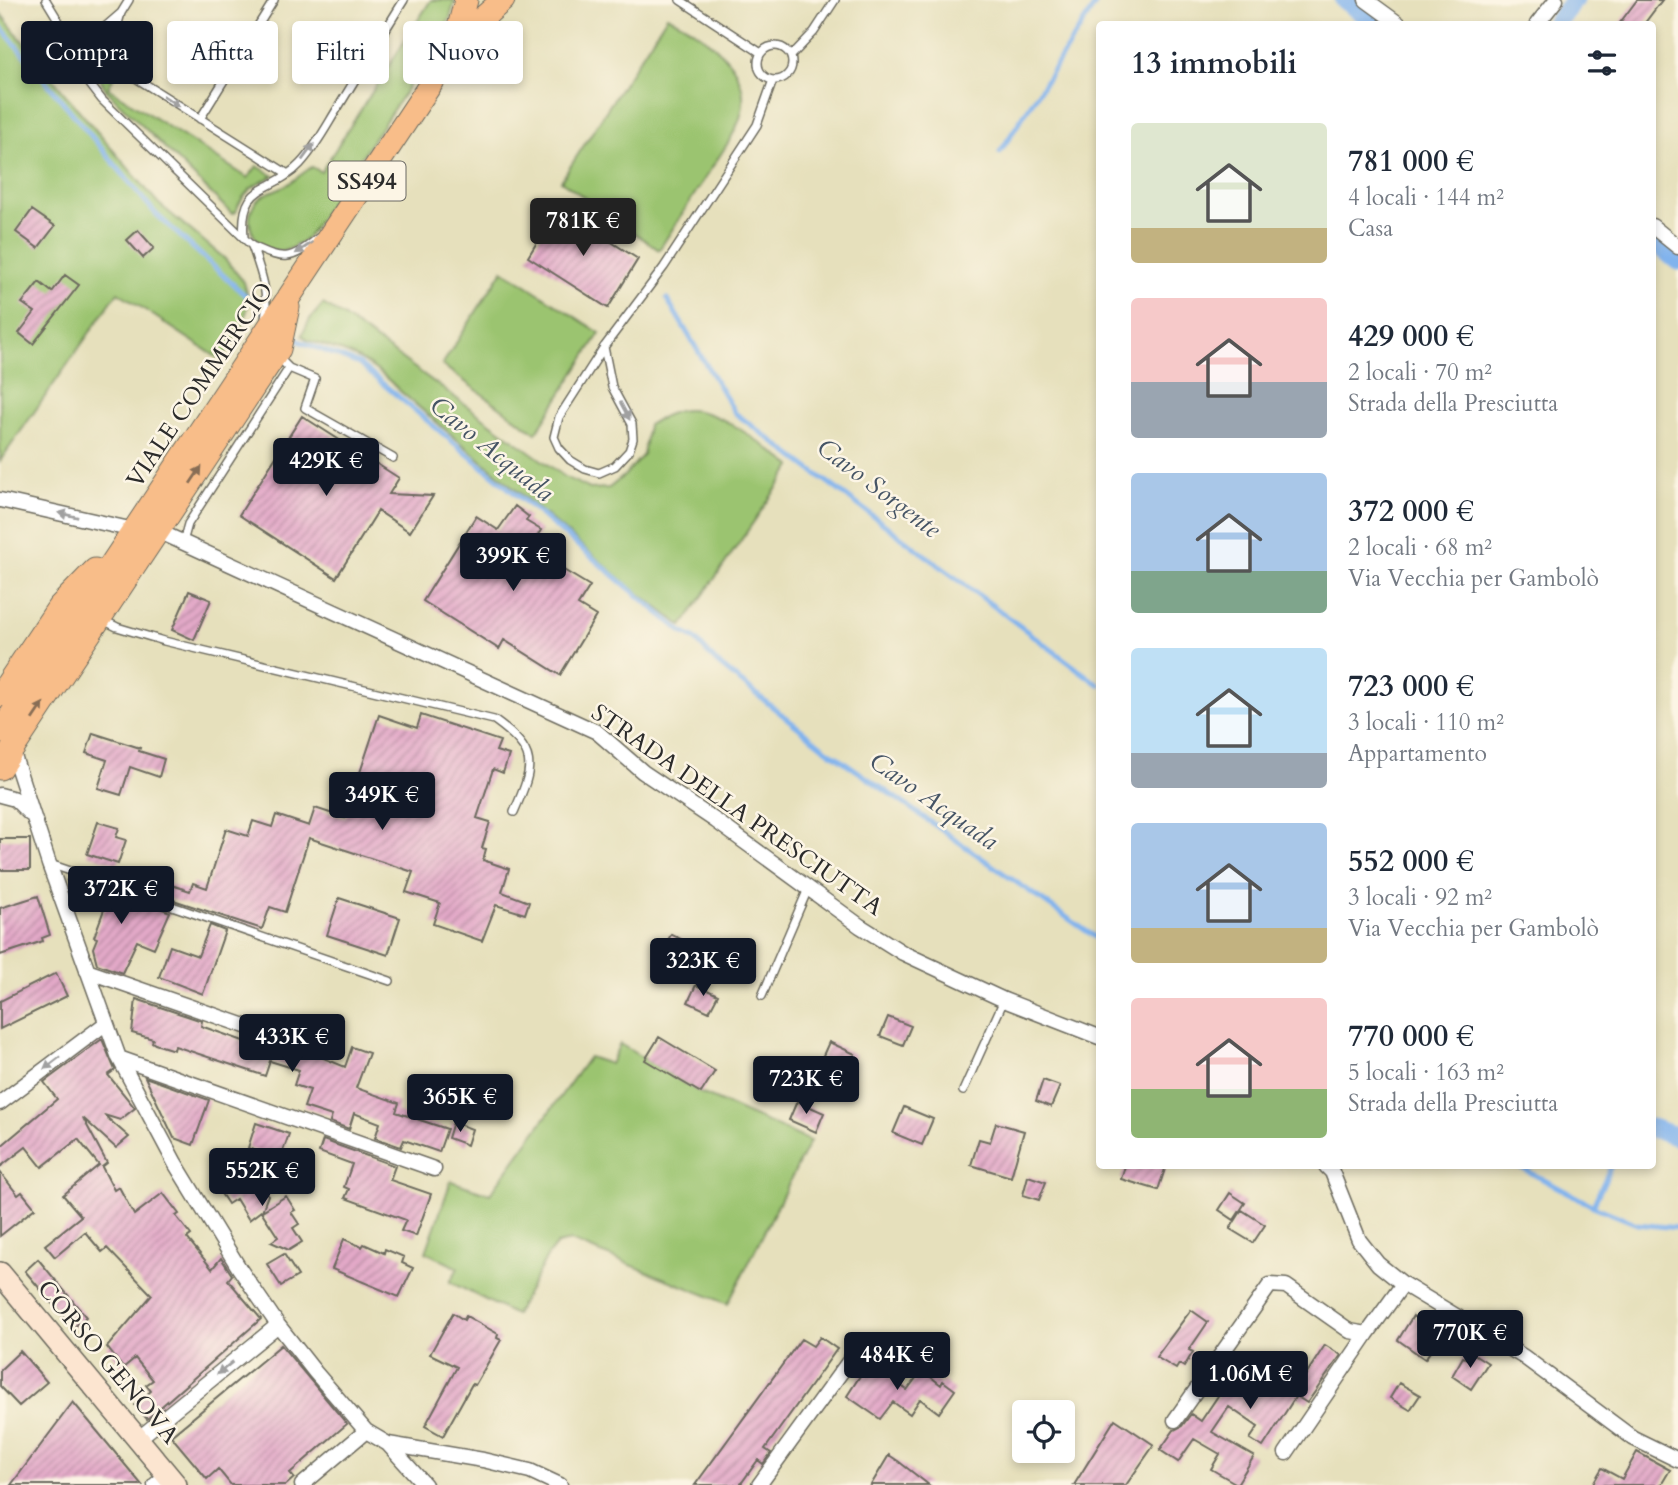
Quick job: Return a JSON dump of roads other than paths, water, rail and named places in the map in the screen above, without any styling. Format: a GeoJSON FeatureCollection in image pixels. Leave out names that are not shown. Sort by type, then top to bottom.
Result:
{"type":"FeatureCollection","features":[{"type":"Feature","properties":{"kind":"main road","name":"VIALE COMMERCIO"},"geometry":{"type":"LineString","coordinates":[[461,21],[466,0]]}},
{"type":"Feature","properties":{"kind":"main road","name":"VIALE COMMERCIO"},"geometry":{"type":"LineString","coordinates":[[481,21],[503,0]]}},
{"type":"Feature","properties":{"kind":"main road","name":"VIALE COMMERCIO"},"geometry":{"type":"LineString","coordinates":[[4,750],[134,530],[277,353],[282,305],[431,84]]}},
{"type":"Feature","properties":{"kind":"main road"},"geometry":{"type":"LineString","coordinates":[[4,750],[100,618],[277,353]]}},
{"type":"Feature","properties":{"kind":"main road"},"geometry":{"type":"LineString","coordinates":[[0,695],[59,607],[134,530]]}},
{"type":"Feature","properties":{"kind":"main road","name":"CORSO GENOVA"},"geometry":{"type":"LineString","coordinates":[[0,1273],[138,1439],[166,1482]]}},
{"type":"Feature","properties":{"kind":"street"},"geometry":{"type":"LineString","coordinates":[[1366,0],[1395,21]]}},
{"type":"Feature","properties":{"kind":"street"},"geometry":{"type":"LineString","coordinates":[[1539,21],[1556,0]]}},
{"type":"Feature","properties":{"kind":"street"},"geometry":{"type":"LineString","coordinates":[[1656,229],[1678,247]]}},
{"type":"Feature","properties":{"kind":"street"},"geometry":{"type":"LineString","coordinates":[[0,500],[134,530]]}},
{"type":"Feature","properties":{"kind":"street","name":"STRADA DELLA PRESCIUTTA"},"geometry":{"type":"LineString","coordinates":[[158,531],[597,732],[643,772],[716,821],[860,926],[903,953],[1004,1000],[1096,1036]]}},
{"type":"Feature","properties":{"kind":"street"},"geometry":{"type":"LineString","coordinates":[[4,750],[33,816],[119,1058],[175,1163],[239,1268],[315,1373],[366,1430],[388,1444],[425,1485]]}},
{"type":"Feature","properties":{"kind":"street"},"geometry":{"type":"LineString","coordinates":[[0,795],[15,799],[33,816]]}},
{"type":"Feature","properties":{"kind":"street"},"geometry":{"type":"LineString","coordinates":[[87,971],[300,1045]]}},
{"type":"Feature","properties":{"kind":"street"},"geometry":{"type":"LineString","coordinates":[[0,1103],[105,1024]]}},
{"type":"Feature","properties":{"kind":"street"},"geometry":{"type":"LineString","coordinates":[[119,1058],[434,1169]]}},
{"type":"Feature","properties":{"kind":"street"},"geometry":{"type":"LineString","coordinates":[[1329,1169],[1359,1240],[1378,1264],[1403,1284],[1524,1357],[1633,1438],[1678,1460]]}},
{"type":"Feature","properties":{"kind":"street"},"geometry":{"type":"LineString","coordinates":[[1286,1453],[1403,1284]]}},
{"type":"Feature","properties":{"kind":"street"},"geometry":{"type":"LineString","coordinates":[[1174,1420],[1270,1285],[1286,1286],[1350,1331],[1367,1334]]}},
{"type":"Feature","properties":{"kind":"street"},"geometry":{"type":"LineString","coordinates":[[138,1439],[278,1325]]}},
{"type":"Feature","properties":{"kind":"street"},"geometry":{"type":"LineString","coordinates":[[759,1485],[858,1349]]}},
{"type":"Feature","properties":{"kind":"street"},"geometry":{"type":"LineString","coordinates":[[302,1485],[366,1430]]}},
{"type":"Feature","properties":{"kind":"street"},"geometry":{"type":"LineString","coordinates":[[388,1444],[484,1460],[530,1471],[560,1485]]}},
{"type":"Feature","properties":{"kind":"lane"},"geometry":{"type":"LineString","coordinates":[[46,0],[59,21]]}},
{"type":"Feature","properties":{"kind":"lane"},"geometry":{"type":"LineString","coordinates":[[129,0],[121,13],[113,38],[117,62],[123,70],[288,174]]}},
{"type":"Feature","properties":{"kind":"lane"},"geometry":{"type":"LineString","coordinates":[[200,119],[274,0]]}},
{"type":"Feature","properties":{"kind":"lane"},"geometry":{"type":"LineString","coordinates":[[244,239],[243,220],[247,205],[258,190],[288,174],[300,164],[319,138],[404,0]]}},
{"type":"Feature","properties":{"kind":"lane"},"geometry":{"type":"LineString","coordinates":[[680,0],[761,53]]}},
{"type":"Feature","properties":{"kind":"lane"},"geometry":{"type":"LineString","coordinates":[[792,55],[814,32],[835,0]]}},
{"type":"Feature","properties":{"kind":"lane"},"geometry":{"type":"LineString","coordinates":[[112,21],[121,13]]}},
{"type":"Feature","properties":{"kind":"lane"},"geometry":{"type":"LineString","coordinates":[[773,45],[792,55],[790,74],[779,80],[773,80],[761,73],[758,67],[761,53],[773,45]]}},
{"type":"Feature","properties":{"kind":"lane"},"geometry":{"type":"LineString","coordinates":[[604,347],[612,387],[632,424],[633,439],[629,451],[615,466],[599,472],[585,469],[569,460],[559,448],[554,437],[559,417],[604,347],[664,267],[757,125],[773,80]]}},
{"type":"Feature","properties":{"kind":"lane"},"geometry":{"type":"LineString","coordinates":[[90,84],[102,100],[252,246],[278,257],[295,254],[347,212]]}},
{"type":"Feature","properties":{"kind":"lane"},"geometry":{"type":"LineString","coordinates":[[252,246],[264,278],[282,305]]}},
{"type":"Feature","properties":{"kind":"lane"},"geometry":{"type":"LineString","coordinates":[[183,542],[188,524],[277,353],[314,379],[305,408],[393,458]]}},
{"type":"Feature","properties":{"kind":"lane"},"geometry":{"type":"LineString","coordinates":[[100,618],[117,627],[164,641],[494,720],[517,736],[528,756],[526,784],[514,812]]}},
{"type":"Feature","properties":{"kind":"lane"},"geometry":{"type":"LineString","coordinates":[[49,864],[390,981]]}},
{"type":"Feature","properties":{"kind":"lane"},"geometry":{"type":"LineString","coordinates":[[762,996],[808,889]]}},
{"type":"Feature","properties":{"kind":"lane"},"geometry":{"type":"LineString","coordinates":[[963,1091],[1004,1000]]}},
{"type":"Feature","properties":{"kind":"waterway"},"geometry":{"type":"LineString","coordinates":[[1000,152],[1098,0]]}},
{"type":"Feature","properties":{"kind":"waterway"},"geometry":{"type":"LineString","coordinates":[[1344,0],[1374,21]]}},
{"type":"Feature","properties":{"kind":"waterway"},"geometry":{"type":"LineString","coordinates":[[1557,21],[1574,0]]}},
{"type":"Feature","properties":{"kind":"waterway","name":"Cavo Acquada"},"geometry":{"type":"LineString","coordinates":[[0,26],[156,214],[268,316]]}},
{"type":"Feature","properties":{"kind":"waterway"},"geometry":{"type":"LineString","coordinates":[[1656,243],[1678,261]]}},
{"type":"Feature","properties":{"kind":"waterway","name":"Cavo Sorgente"},"geometry":{"type":"LineString","coordinates":[[667,299],[735,413],[1096,683]]}},
{"type":"Feature","properties":{"kind":"waterway","name":"Cavo Acquada"},"geometry":{"type":"LineString","coordinates":[[289,333],[299,341],[359,364],[682,632],[694,638],[717,663],[823,747],[1096,938]]}},
{"type":"Feature","properties":{"kind":"waterway","name":"Cavo Sorgente"},"geometry":{"type":"LineString","coordinates":[[1656,1129],[1678,1137]]}},
{"type":"Feature","properties":{"kind":"waterway","name":"Cavo Acquada"},"geometry":{"type":"LineString","coordinates":[[1524,1169],[1593,1206],[1637,1224],[1678,1228]]}},
{"type":"Feature","properties":{"kind":"waterway"},"geometry":{"type":"LineString","coordinates":[[1593,1206],[1610,1169]]}}]}
